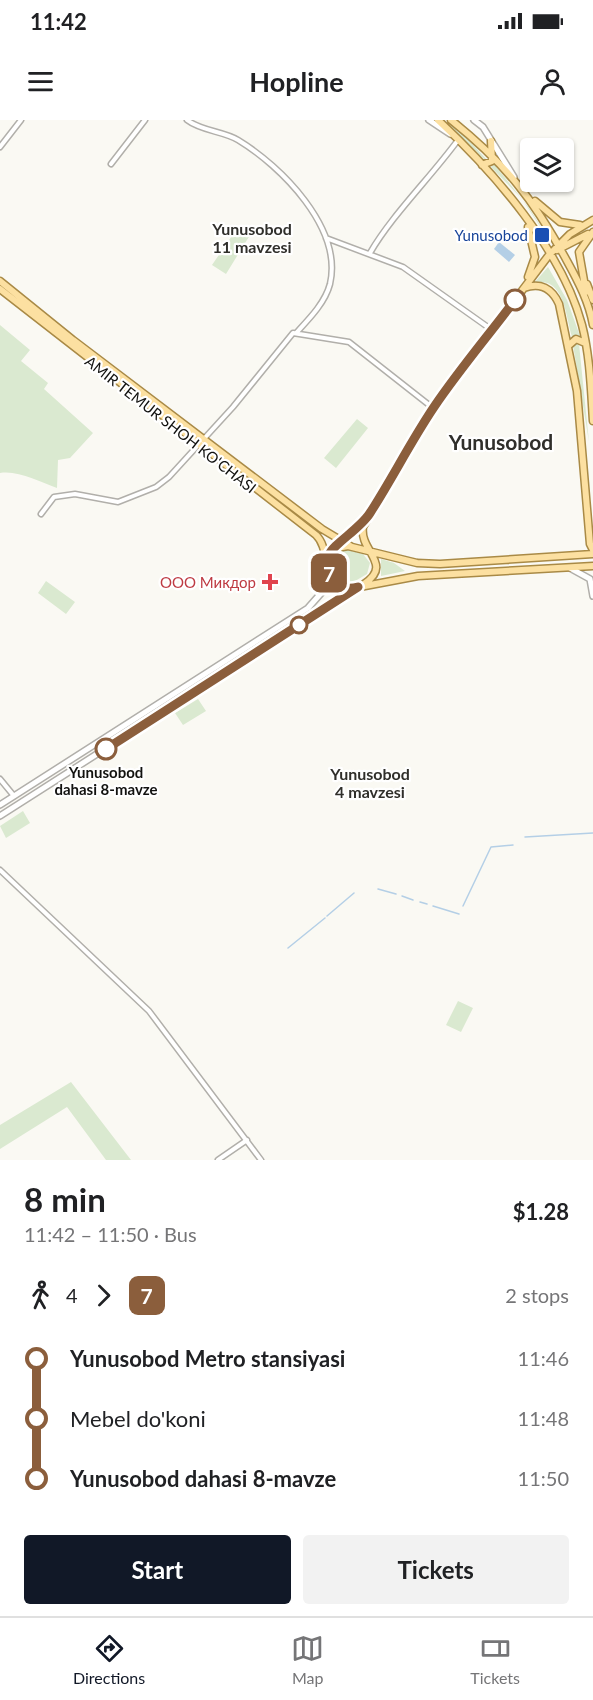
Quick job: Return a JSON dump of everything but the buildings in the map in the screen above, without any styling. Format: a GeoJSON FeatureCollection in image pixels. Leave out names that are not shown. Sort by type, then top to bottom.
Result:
{"type":"FeatureCollection","features":[{"type":"Feature","properties":{"kind":"main road"},"geometry":{"type":"LineString","coordinates":[[429,120],[458,140]]}},
{"type":"Feature","properties":{"kind":"main road"},"geometry":{"type":"LineString","coordinates":[[438,120],[482,165],[525,218],[549,255],[573,302],[585,343],[593,421]]}},
{"type":"Feature","properties":{"kind":"main road"},"geometry":{"type":"LineString","coordinates":[[451,120],[492,155],[528,195],[559,247],[593,316]]}},
{"type":"Feature","properties":{"kind":"main road"},"geometry":{"type":"LineString","coordinates":[[474,120],[483,127],[515,179]]}},
{"type":"Feature","properties":{"kind":"main road"},"geometry":{"type":"LineString","coordinates":[[482,165],[490,163],[491,141]]}},
{"type":"Feature","properties":{"kind":"main road"},"geometry":{"type":"LineString","coordinates":[[528,195],[560,222],[584,225]]}},
{"type":"Feature","properties":{"kind":"main road"},"geometry":{"type":"LineString","coordinates":[[523,289],[535,257],[525,218]]}},
{"type":"Feature","properties":{"kind":"main road"},"geometry":{"type":"LineString","coordinates":[[0,805],[318,600],[324,588],[329,554],[341,541],[355,532],[369,515],[434,408],[549,255],[593,220]]}},
{"type":"Feature","properties":{"kind":"main road"},"geometry":{"type":"LineString","coordinates":[[559,247],[593,232]]}},
{"type":"Feature","properties":{"kind":"main road"},"geometry":{"type":"LineString","coordinates":[[593,232],[580,249],[580,264],[593,324]]}},
{"type":"Feature","properties":{"kind":"main road"},"geometry":{"type":"LineString","coordinates":[[580,264],[593,300]]}},
{"type":"Feature","properties":{"kind":"main road","name":"AMIR TEMUR SHOH KO'CHASI"},"geometry":{"type":"LineString","coordinates":[[0,281],[202,438],[352,547],[428,564],[522,559],[593,552]]}},
{"type":"Feature","properties":{"kind":"main road"},"geometry":{"type":"LineString","coordinates":[[523,289],[537,286],[553,292],[559,304],[581,421],[590,544],[593,552]]}},
{"type":"Feature","properties":{"kind":"main road","name":"AMIR TEMUR SHOH KO'CHASI"},"geometry":{"type":"LineString","coordinates":[[0,289],[196,444],[318,536],[324,545],[330,578],[338,586],[347,589],[418,576],[593,566]]}},
{"type":"Feature","properties":{"kind":"main road"},"geometry":{"type":"LineString","coordinates":[[568,347],[576,339],[585,343]]}},
{"type":"Feature","properties":{"kind":"main road"},"geometry":{"type":"LineString","coordinates":[[0,816],[368,581],[375,571],[376,561],[362,537],[369,515]]}},
{"type":"Feature","properties":{"kind":"main road"},"geometry":{"type":"LineString","coordinates":[[329,554],[339,547],[352,547]]}},
{"type":"Feature","properties":{"kind":"main road"},"geometry":{"type":"LineString","coordinates":[[522,559],[518,564],[522,570]]}},
{"type":"Feature","properties":{"kind":"main road"},"geometry":{"type":"LineString","coordinates":[[570,568],[588,578],[593,596]]}},
{"type":"Feature","properties":{"kind":"main road"},"geometry":{"type":"LineString","coordinates":[[275,629],[279,632],[280,637]]}},
{"type":"Feature","properties":{"kind":"main road"},"geometry":{"type":"LineString","coordinates":[[42,778],[47,786]]}},
{"type":"Feature","properties":{"kind":"street"},"geometry":{"type":"LineString","coordinates":[[0,147],[21,120]]}},
{"type":"Feature","properties":{"kind":"street"},"geometry":{"type":"LineString","coordinates":[[111,164],[145,120]]}},
{"type":"Feature","properties":{"kind":"street"},"geometry":{"type":"LineString","coordinates":[[187,120],[237,139],[279,172],[300,193],[325,237],[331,266],[330,284],[324,300],[296,334]]}},
{"type":"Feature","properties":{"kind":"street"},"geometry":{"type":"LineString","coordinates":[[370,253],[379,237],[429,179],[458,140]]}},
{"type":"Feature","properties":{"kind":"street"},"geometry":{"type":"LineString","coordinates":[[325,237],[370,253],[418,276],[492,330]]}},
{"type":"Feature","properties":{"kind":"street"},"geometry":{"type":"LineString","coordinates":[[41,514],[54,497],[75,494],[118,502],[145,493],[169,477],[196,444],[233,407],[293,333],[350,342],[434,408]]}},
{"type":"Feature","properties":{"kind":"street"},"geometry":{"type":"LineString","coordinates":[[0,779],[14,796]]}},
{"type":"Feature","properties":{"kind":"street"},"geometry":{"type":"LineString","coordinates":[[0,870],[149,1011],[261,1160]]}},
{"type":"Feature","properties":{"kind":"street"},"geometry":{"type":"LineString","coordinates":[[218,1160],[247,1140]]}},
{"type":"Feature","properties":{"kind":"green space"},"geometry":{"type":"Polygon","coordinates":[[[443,120],[464,135],[487,160],[485,160],[443,120]]]}},
{"type":"Feature","properties":{"kind":"green space"},"geometry":{"type":"Polygon","coordinates":[[[494,164],[521,198],[491,167],[494,164]]]}},
{"type":"Feature","properties":{"kind":"green space"},"geometry":{"type":"Polygon","coordinates":[[[523,200],[529,208],[547,237],[523,200]]]}},
{"type":"Feature","properties":{"kind":"green space"},"geometry":{"type":"Polygon","coordinates":[[[238,227],[250,235],[226,274],[212,265],[238,227]]]}},
{"type":"Feature","properties":{"kind":"green space"},"geometry":{"type":"Polygon","coordinates":[[[548,267],[567,300],[580,336],[572,337],[558,291],[552,285],[544,282],[534,283],[548,267]]]}},
{"type":"Feature","properties":{"kind":"green space"},"geometry":{"type":"Polygon","coordinates":[[[0,325],[30,350],[21,361],[48,383],[44,389],[93,433],[70,458],[58,460],[57,488],[21,475],[0,473],[0,325]]]}},
{"type":"Feature","properties":{"kind":"green space"},"geometry":{"type":"Polygon","coordinates":[[[576,342],[579,344],[589,442],[573,345],[576,342]]]}},
{"type":"Feature","properties":{"kind":"green space"},"geometry":{"type":"Polygon","coordinates":[[[357,419],[368,428],[336,468],[324,458],[357,419]]]}},
{"type":"Feature","properties":{"kind":"green space"},"geometry":{"type":"Polygon","coordinates":[[[345,549],[363,554],[370,563],[367,574],[350,584],[338,581],[333,572],[333,554],[345,549]]]}},
{"type":"Feature","properties":{"kind":"green space"},"geometry":{"type":"Polygon","coordinates":[[[381,559],[394,563],[405,571],[381,576],[381,559]]]}},
{"type":"Feature","properties":{"kind":"green space"},"geometry":{"type":"Polygon","coordinates":[[[46,581],[75,602],[66,614],[38,593],[46,581]]]}},
{"type":"Feature","properties":{"kind":"green space"},"geometry":{"type":"Polygon","coordinates":[[[198,699],[206,711],[183,725],[175,713],[198,699]]]}},
{"type":"Feature","properties":{"kind":"green space"},"geometry":{"type":"Polygon","coordinates":[[[23,811],[30,823],[6,838],[0,826],[23,811]]]}},
{"type":"Feature","properties":{"kind":"green space"},"geometry":{"type":"Polygon","coordinates":[[[458,1001],[473,1008],[461,1032],[446,1025],[458,1001]]]}},
{"type":"Feature","properties":{"kind":"green space"},"geometry":{"type":"Polygon","coordinates":[[[71,1082],[131,1160],[106,1160],[67,1107],[0,1149],[0,1125],[71,1082]]]}},
{"type":"Feature","properties":{"kind":"water"},"geometry":{"type":"Polygon","coordinates":[[[499,242],[515,255],[509,262],[494,249],[499,242]]]}},
{"type":"Feature","properties":{"kind":"waterway"},"geometry":{"type":"LineString","coordinates":[[525,837],[593,833]]}},
{"type":"Feature","properties":{"kind":"waterway"},"geometry":{"type":"LineString","coordinates":[[463,906],[491,847],[513,845]]}},
{"type":"Feature","properties":{"kind":"waterway"},"geometry":{"type":"LineString","coordinates":[[378,889],[396,894]]}},
{"type":"Feature","properties":{"kind":"waterway"},"geometry":{"type":"LineString","coordinates":[[327,916],[354,893]]}},
{"type":"Feature","properties":{"kind":"waterway"},"geometry":{"type":"LineString","coordinates":[[402,896],[413,900]]}},
{"type":"Feature","properties":{"kind":"waterway"},"geometry":{"type":"LineString","coordinates":[[420,902],[427,904]]}},
{"type":"Feature","properties":{"kind":"waterway"},"geometry":{"type":"LineString","coordinates":[[433,906],[459,914]]}},
{"type":"Feature","properties":{"kind":"waterway"},"geometry":{"type":"LineString","coordinates":[[288,948],[325,918]]}},
{"type":"Feature","properties":{"kind":"bus line","name":"7"},"geometry":{"type":"LineString","coordinates":[[106,749],[358,587],[344,589],[334,583],[327,567],[329,554],[338,543],[355,532],[369,515],[434,408],[515,300]]}},
{"type":"Feature","properties":{"kind":"place","name":"Yunusobod"},"geometry":{"type":"Point","coordinates":[542,235]}},
{"type":"Feature","properties":{"kind":"place","name":"ООО Микдор"},"geometry":{"type":"Point","coordinates":[270,582]}},
{"type":"Feature","properties":{"kind":"place","name":"Yunusobod dahasi 8-mavze"},"geometry":{"type":"Point","coordinates":[106,749]}},
{"type":"Feature","properties":{"kind":"district","name":"Yunusobod 11 mavzesi"},"geometry":{"type":"Point","coordinates":[252,237]}},
{"type":"Feature","properties":{"kind":"district","name":"Yunusobod"},"geometry":{"type":"Point","coordinates":[501,441]}},
{"type":"Feature","properties":{"kind":"district","name":"Yunusobod 4 mavzesi"},"geometry":{"type":"Point","coordinates":[370,782]}}]}
